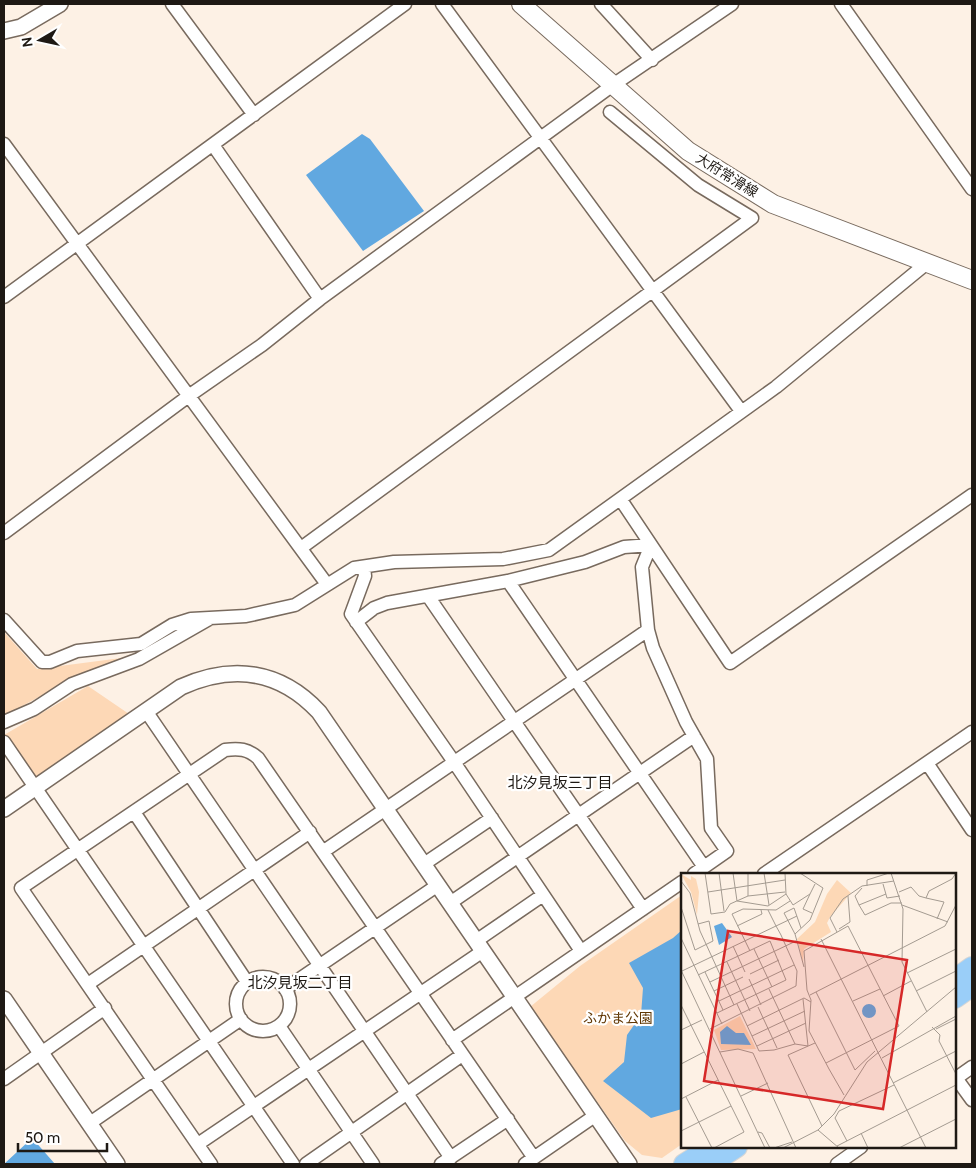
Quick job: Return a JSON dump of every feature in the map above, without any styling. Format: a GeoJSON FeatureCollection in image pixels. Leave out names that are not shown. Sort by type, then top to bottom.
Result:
{"type":"FeatureCollection","features":[{"type":"Feature","properties":{"kind":"highway"},"geometry":{"type":"LineString","coordinates":[[956,978],[972,967]]}},
{"type":"Feature","properties":{"kind":"highway"},"geometry":{"type":"LineString","coordinates":[[956,997],[972,986]]}},
{"type":"Feature","properties":{"kind":"highway"},"geometry":{"type":"LineString","coordinates":[[684,1164],[709,1148]]}},
{"type":"Feature","properties":{"kind":"highway"},"geometry":{"type":"LineString","coordinates":[[711,1164],[735,1148]]}},
{"type":"Feature","properties":{"kind":"main road","name":"大府常滑線"},"geometry":{"type":"LineString","coordinates":[[521,4],[688,151],[773,204],[972,280]]}},
{"type":"Feature","properties":{"kind":"street"},"geometry":{"type":"LineString","coordinates":[[4,31],[21,27],[60,4]]}},
{"type":"Feature","properties":{"kind":"street"},"geometry":{"type":"LineString","coordinates":[[172,4],[254,115]]}},
{"type":"Feature","properties":{"kind":"street"},"geometry":{"type":"LineString","coordinates":[[4,298],[405,4]]}},
{"type":"Feature","properties":{"kind":"street"},"geometry":{"type":"LineString","coordinates":[[442,4],[741,411]]}},
{"type":"Feature","properties":{"kind":"street"},"geometry":{"type":"LineString","coordinates":[[601,4],[652,60]]}},
{"type":"Feature","properties":{"kind":"street"},"geometry":{"type":"LineString","coordinates":[[4,533],[613,85],[732,4]]}},
{"type":"Feature","properties":{"kind":"street"},"geometry":{"type":"LineString","coordinates":[[841,4],[972,188]]}},
{"type":"Feature","properties":{"kind":"street"},"geometry":{"type":"LineString","coordinates":[[301,548],[752,218],[684,174],[610,112]]}},
{"type":"Feature","properties":{"kind":"street"},"geometry":{"type":"LineString","coordinates":[[4,144],[190,395],[326,583]]}},
{"type":"Feature","properties":{"kind":"street"},"geometry":{"type":"LineString","coordinates":[[213,145],[320,299]]}},
{"type":"Feature","properties":{"kind":"street"},"geometry":{"type":"LineString","coordinates":[[4,620],[36,656],[46,663],[77,651],[141,644],[172,624],[191,619],[246,616],[295,604],[306,600],[326,583],[354,568],[394,562],[503,559],[549,550],[776,387],[927,263]]}},
{"type":"Feature","properties":{"kind":"street"},"geometry":{"type":"LineString","coordinates":[[621,500],[730,663],[972,495]]}},
{"type":"Feature","properties":{"kind":"street"},"geometry":{"type":"LineString","coordinates":[[356,622],[374,608],[387,603],[508,582],[585,562],[624,547],[650,544]]}},
{"type":"Feature","properties":{"kind":"street"},"geometry":{"type":"LineString","coordinates":[[508,582],[640,773],[699,871],[728,851],[711,828],[708,764],[653,648],[648,630],[642,567],[650,544]]}},
{"type":"Feature","properties":{"kind":"street"},"geometry":{"type":"LineString","coordinates":[[364,566],[365,576],[350,613],[454,762],[581,951]]}},
{"type":"Feature","properties":{"kind":"street"},"geometry":{"type":"LineString","coordinates":[[428,596],[643,909]]}},
{"type":"Feature","properties":{"kind":"street"},"geometry":{"type":"LineString","coordinates":[[4,722],[34,709],[72,684],[139,659],[209,619]]}},
{"type":"Feature","properties":{"kind":"street"},"geometry":{"type":"LineString","coordinates":[[324,851],[648,630]]}},
{"type":"Feature","properties":{"kind":"street"},"geometry":{"type":"LineString","coordinates":[[4,808],[181,687],[215,675],[232,673],[250,674],[281,683],[307,700],[319,712],[629,1164]]}},
{"type":"Feature","properties":{"kind":"street"},"geometry":{"type":"LineString","coordinates":[[146,712],[407,1093],[446,1161],[508,1119]]}},
{"type":"Feature","properties":{"kind":"street"},"geometry":{"type":"LineString","coordinates":[[765,873],[972,732]]}},
{"type":"Feature","properties":{"kind":"street"},"geometry":{"type":"LineString","coordinates":[[450,904],[694,736]]}},
{"type":"Feature","properties":{"kind":"street"},"geometry":{"type":"LineString","coordinates":[[4,742],[292,1164]]}},
{"type":"Feature","properties":{"kind":"street"},"geometry":{"type":"LineString","coordinates":[[211,1164],[21,888],[225,750],[242,749],[251,752],[258,758],[508,1119],[529,1161],[596,1115]]}},
{"type":"Feature","properties":{"kind":"street"},"geometry":{"type":"LineString","coordinates":[[927,763],[972,830]]}},
{"type":"Feature","properties":{"kind":"street"},"geometry":{"type":"LineString","coordinates":[[134,812],[247,982]]}},
{"type":"Feature","properties":{"kind":"street"},"geometry":{"type":"LineString","coordinates":[[424,864],[492,818]]}},
{"type":"Feature","properties":{"kind":"street"},"geometry":{"type":"LineString","coordinates":[[88,984],[310,832]]}},
{"type":"Feature","properties":{"kind":"street"},"geometry":{"type":"LineString","coordinates":[[452,1040],[681,883]]}},
{"type":"Feature","properties":{"kind":"street"},"geometry":{"type":"LineString","coordinates":[[286,989],[438,885]]}},
{"type":"Feature","properties":{"kind":"street"},"geometry":{"type":"LineString","coordinates":[[198,1144],[420,993],[543,894]]}},
{"type":"Feature","properties":{"kind":"street"},"geometry":{"type":"LineString","coordinates":[[264,977],[280,983],[286,989],[290,1005],[289,1013],[279,1026],[262,1031],[254,1029],[241,1019],[236,1003],[242,988],[247,982],[264,977]]}},
{"type":"Feature","properties":{"kind":"street"},"geometry":{"type":"LineString","coordinates":[[4,999],[117,1164]]}},
{"type":"Feature","properties":{"kind":"street"},"geometry":{"type":"LineString","coordinates":[[4,1079],[39,1052],[105,1008]]}},
{"type":"Feature","properties":{"kind":"street"},"geometry":{"type":"LineString","coordinates":[[90,1123],[241,1019]]}},
{"type":"Feature","properties":{"kind":"street"},"geometry":{"type":"LineString","coordinates":[[279,1026],[373,1164]]}},
{"type":"Feature","properties":{"kind":"street"},"geometry":{"type":"LineString","coordinates":[[306,1164],[462,1055]]}},
{"type":"Feature","properties":{"kind":"street"},"geometry":{"type":"LineString","coordinates":[[956,1078],[972,1067]]}},
{"type":"Feature","properties":{"kind":"street"},"geometry":{"type":"LineString","coordinates":[[956,1080],[972,1100]]}},
{"type":"Feature","properties":{"kind":"street"},"geometry":{"type":"LineString","coordinates":[[837,1164],[859,1148]]}},
{"type":"Feature","properties":{"kind":"green space"},"geometry":{"type":"Polygon","coordinates":[[[4,632],[37,669],[129,657],[79,675],[4,716],[4,632]]]}},
{"type":"Feature","properties":{"kind":"green space"},"geometry":{"type":"Polygon","coordinates":[[[88,686],[132,716],[34,781],[4,739],[4,735],[88,686]]]}},
{"type":"Feature","properties":{"kind":"green space","name":"ふかま公園"},"geometry":{"type":"Polygon","coordinates":[[[681,896],[681,1145],[662,1158],[642,1155],[625,1141],[530,1007],[580,966],[681,896]]]}},
{"type":"Feature","properties":{"kind":"water"},"geometry":{"type":"Polygon","coordinates":[[[362,134],[370,139],[424,211],[363,251],[306,175],[362,134]]]}},
{"type":"Feature","properties":{"kind":"water"},"geometry":{"type":"Polygon","coordinates":[[[681,931],[681,1109],[651,1118],[603,1081],[624,1062],[627,1035],[641,1015],[643,988],[629,963],[673,938],[681,931]]]}},
{"type":"Feature","properties":{"kind":"water"},"geometry":{"type":"Polygon","coordinates":[[[33,1139],[55,1164],[4,1164],[30,1140],[33,1139]]]}},
{"type":"Feature","properties":{"kind":"district","name":"北汐見坂三丁目"},"geometry":{"type":"Point","coordinates":[560,783]}},
{"type":"Feature","properties":{"kind":"district","name":"北汐見坂二丁目"},"geometry":{"type":"Point","coordinates":[300,983]}}]}
